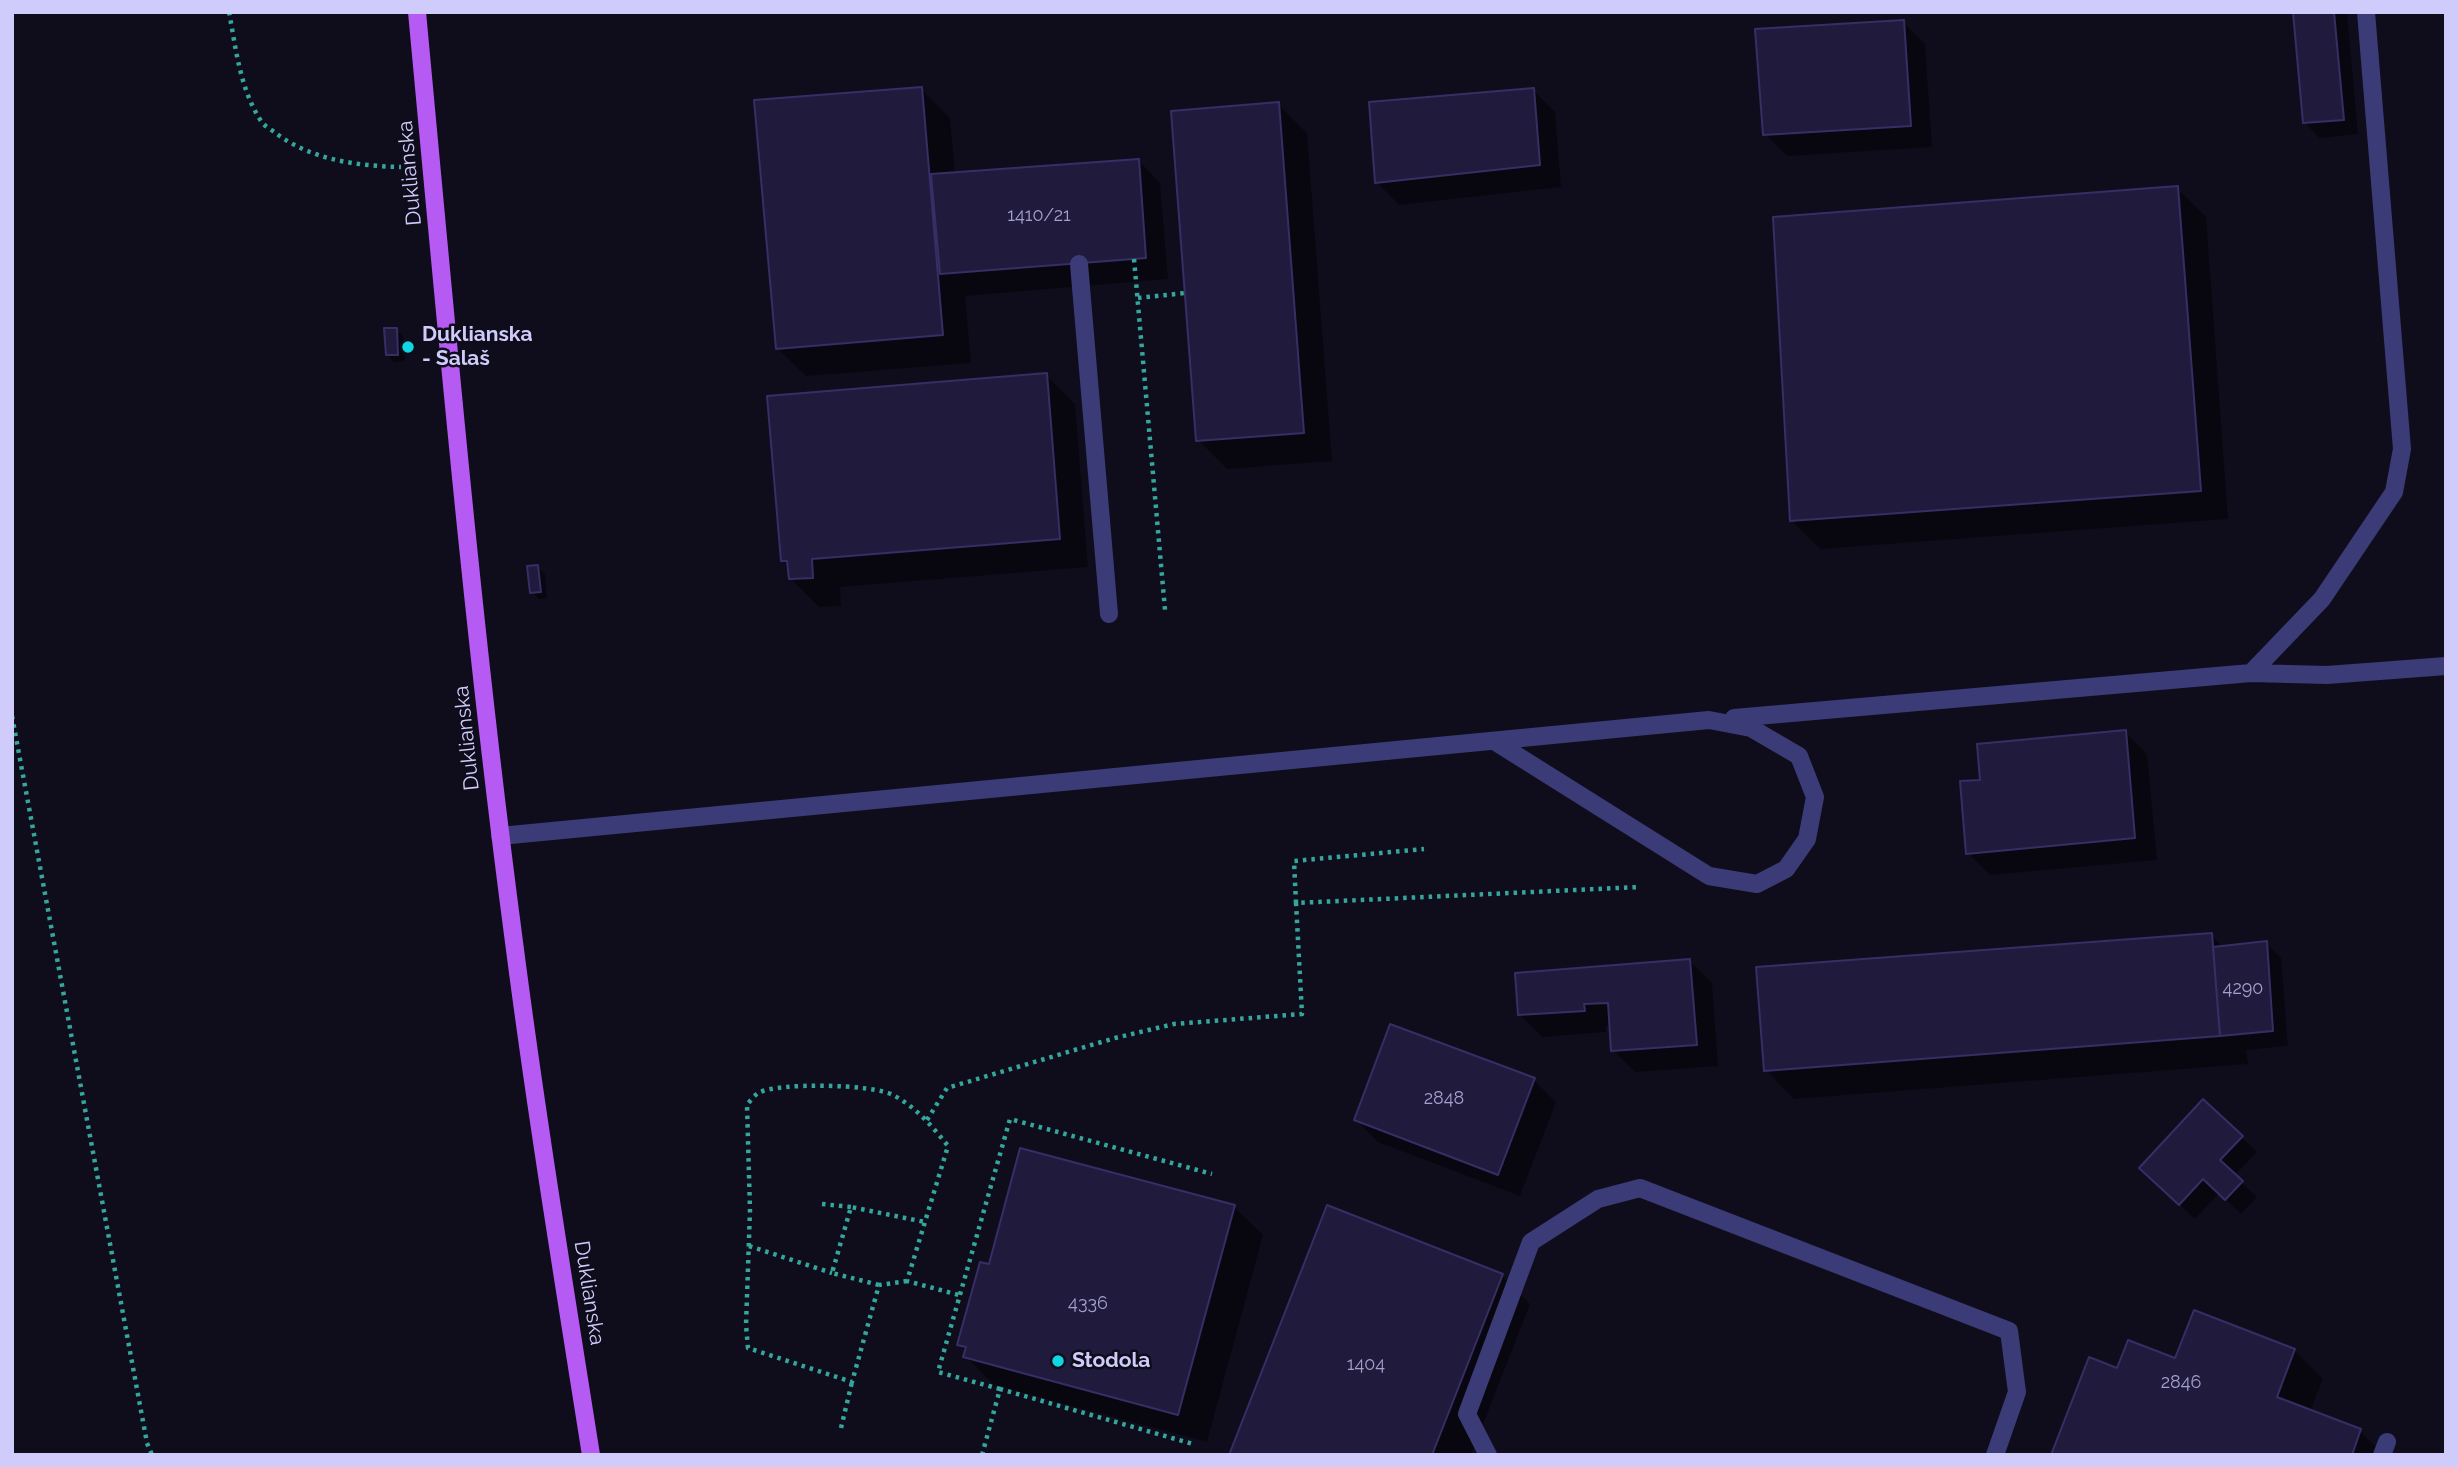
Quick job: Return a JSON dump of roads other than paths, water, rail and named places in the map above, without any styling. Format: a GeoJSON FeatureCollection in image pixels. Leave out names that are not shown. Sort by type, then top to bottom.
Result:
{"type":"FeatureCollection","features":[{"type":"Feature","properties":{"kind":"main road","name":"Duklianska"},"geometry":{"type":"LineString","coordinates":[[418,12],[500,836],[547,1177],[592,1455]]}},
{"type":"Feature","properties":{"kind":"lane"},"geometry":{"type":"LineString","coordinates":[[2251,673],[2322,599],[2394,492],[2402,449],[2366,12]]}},
{"type":"Feature","properties":{"kind":"lane"},"geometry":{"type":"LineString","coordinates":[[1079,264],[1109,614]]}},
{"type":"Feature","properties":{"kind":"lane"},"geometry":{"type":"LineString","coordinates":[[500,836],[1709,720],[2251,673],[2327,675],[2446,666]]}},
{"type":"Feature","properties":{"kind":"lane"},"geometry":{"type":"LineString","coordinates":[[1494,741],[1709,876],[1756,884],[1786,869],[1807,839],[1815,797],[1799,756],[1751,728],[1709,720]]}},
{"type":"Feature","properties":{"kind":"lane"},"geometry":{"type":"LineString","coordinates":[[1488,1455],[1467,1414],[1531,1242],[1598,1199],[1640,1188],[2009,1331],[2017,1392],[1995,1455]]}},
{"type":"Feature","properties":{"kind":"place","name":"Duklianska - Salaš"},"geometry":{"type":"Point","coordinates":[408,347]}},
{"type":"Feature","properties":{"kind":"place","name":"Stodola"},"geometry":{"type":"Point","coordinates":[1058,1361]}}]}
